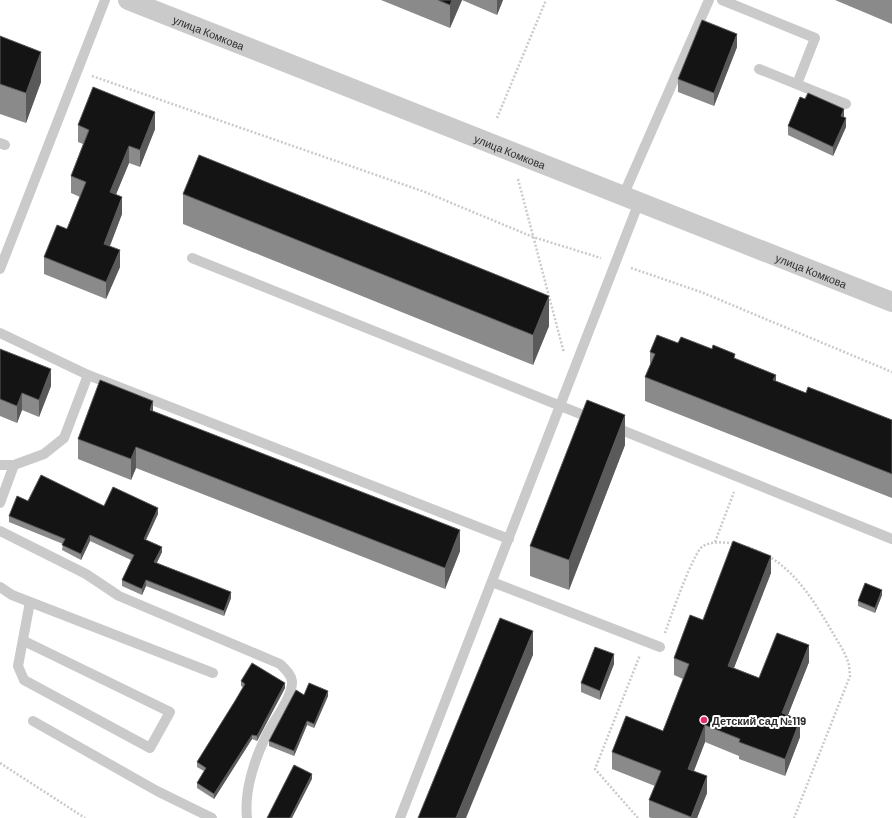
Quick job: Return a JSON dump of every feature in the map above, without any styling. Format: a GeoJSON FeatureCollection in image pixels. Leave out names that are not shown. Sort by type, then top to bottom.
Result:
{"type":"FeatureCollection","features":[{"type":"Feature","properties":{"kind":"street","name":"улица Комкова"},"geometry":{"type":"LineString","coordinates":[[128,0],[892,302]]}},
{"type":"Feature","properties":{"kind":"lane"},"geometry":{"type":"LineString","coordinates":[[0,269],[105,0]]}},
{"type":"Feature","properties":{"kind":"lane"},"geometry":{"type":"LineString","coordinates":[[400,818],[616,263],[631,199],[709,0]]}},
{"type":"Feature","properties":{"kind":"lane"},"geometry":{"type":"LineString","coordinates":[[722,0],[816,38],[797,84]]}},
{"type":"Feature","properties":{"kind":"lane"},"geometry":{"type":"LineString","coordinates":[[759,69],[846,104]]}},
{"type":"Feature","properties":{"kind":"lane"},"geometry":{"type":"LineString","coordinates":[[192,258],[892,539]]}},
{"type":"Feature","properties":{"kind":"lane"},"geometry":{"type":"LineString","coordinates":[[0,333],[88,375],[509,539]]}},
{"type":"Feature","properties":{"kind":"lane"},"geometry":{"type":"LineString","coordinates":[[0,465],[14,465],[44,454],[64,438],[88,375]]}},
{"type":"Feature","properties":{"kind":"lane"},"geometry":{"type":"LineString","coordinates":[[0,503],[14,465]]}},
{"type":"Feature","properties":{"kind":"lane"},"geometry":{"type":"LineString","coordinates":[[0,531],[86,574],[125,599],[280,664],[288,671],[292,680],[291,691],[266,736],[252,773],[245,804],[247,818]]}},
{"type":"Feature","properties":{"kind":"lane"},"geometry":{"type":"LineString","coordinates":[[492,582],[660,647]]}},
{"type":"Feature","properties":{"kind":"lane"},"geometry":{"type":"LineString","coordinates":[[0,587],[12,595],[213,673]]}},
{"type":"Feature","properties":{"kind":"lane"},"geometry":{"type":"LineString","coordinates":[[24,641],[170,712],[150,748],[24,680],[18,666],[24,641],[30,602]]}},
{"type":"Feature","properties":{"kind":"lane"},"geometry":{"type":"LineString","coordinates":[[33,721],[157,792],[212,818]]}},
{"type":"Feature","properties":{"kind":"path"},"geometry":{"type":"LineString","coordinates":[[497,118],[546,0]]}},
{"type":"Feature","properties":{"kind":"path"},"geometry":{"type":"LineString","coordinates":[[77,70],[424,192],[533,237],[701,292],[892,372]]}},
{"type":"Feature","properties":{"kind":"path"},"geometry":{"type":"LineString","coordinates":[[518,179],[571,380]]}},
{"type":"Feature","properties":{"kind":"path"},"geometry":{"type":"LineString","coordinates":[[715,542],[740,478]]}},
{"type":"Feature","properties":{"kind":"path"},"geometry":{"type":"LineString","coordinates":[[660,647],[694,559],[701,547],[715,542],[733,543],[756,550],[777,561],[814,600],[849,665],[850,676],[794,818]]}},
{"type":"Feature","properties":{"kind":"path"},"geometry":{"type":"LineString","coordinates":[[638,818],[595,769],[645,641]]}},
{"type":"Feature","properties":{"kind":"path"},"geometry":{"type":"LineString","coordinates":[[0,763],[85,818]]}},
{"type":"Feature","properties":{"kind":"building"},"geometry":{"type":"Polygon","coordinates":[[[438,0],[452,0],[450,5],[438,0]]]}},
{"type":"Feature","properties":{"kind":"building"},"geometry":{"type":"Polygon","coordinates":[[[702,20],[737,34],[714,93],[678,79],[702,20]]]}},
{"type":"Feature","properties":{"kind":"building"},"geometry":{"type":"Polygon","coordinates":[[[0,36],[41,52],[26,93],[0,84],[0,36]]]}},
{"type":"Feature","properties":{"kind":"building"},"geometry":{"type":"Polygon","coordinates":[[[93,87],[155,112],[140,150],[129,146],[110,192],[122,197],[104,244],[120,250],[106,282],[44,257],[57,225],[67,229],[86,182],[71,176],[89,130],[78,125],[93,87]]]}},
{"type":"Feature","properties":{"kind":"building"},"geometry":{"type":"Polygon","coordinates":[[[808,93],[844,109],[841,116],[846,118],[833,147],[788,126],[800,97],[805,99],[808,93]]]}},
{"type":"Feature","properties":{"kind":"building"},"geometry":{"type":"Polygon","coordinates":[[[199,155],[549,296],[533,335],[183,194],[199,155]]]}},
{"type":"Feature","properties":{"kind":"building"},"geometry":{"type":"Polygon","coordinates":[[[657,335],[678,343],[681,337],[712,349],[713,345],[735,354],[734,358],[776,375],[773,380],[806,393],[808,387],[892,420],[892,474],[645,377],[655,354],[650,352],[657,335]]]}},
{"type":"Feature","properties":{"kind":"building"},"geometry":{"type":"Polygon","coordinates":[[[0,349],[51,369],[39,400],[22,393],[17,406],[0,399],[0,349]]]}},
{"type":"Feature","properties":{"kind":"building"},"geometry":{"type":"Polygon","coordinates":[[[100,380],[153,401],[150,410],[460,530],[445,568],[136,447],[131,459],[78,439],[100,380]]]}},
{"type":"Feature","properties":{"kind":"building"},"geometry":{"type":"Polygon","coordinates":[[[587,400],[625,415],[569,560],[530,546],[587,400]]]}},
{"type":"Feature","properties":{"kind":"building"},"geometry":{"type":"Polygon","coordinates":[[[41,475],[104,506],[113,487],[158,508],[144,539],[162,547],[154,562],[231,592],[224,611],[146,580],[142,589],[122,580],[134,555],[90,535],[81,554],[62,545],[65,539],[9,516],[17,496],[28,501],[41,475]]]}},
{"type":"Feature","properties":{"kind":"building"},"geometry":{"type":"Polygon","coordinates":[[[733,541],[771,556],[728,666],[759,678],[777,633],[809,645],[782,713],[800,720],[785,759],[739,742],[740,739],[705,725],[688,769],[707,776],[691,817],[649,800],[661,771],[612,752],[626,716],[663,731],[689,664],[674,658],[690,615],[703,620],[733,541]]]}},
{"type":"Feature","properties":{"kind":"building"},"geometry":{"type":"Polygon","coordinates":[[[865,583],[882,590],[875,608],[858,601],[865,583]]]}},
{"type":"Feature","properties":{"kind":"building"},"geometry":{"type":"Polygon","coordinates":[[[500,618],[533,631],[456,818],[418,818],[500,618]]]}},
{"type":"Feature","properties":{"kind":"building"},"geometry":{"type":"Polygon","coordinates":[[[595,647],[614,654],[600,691],[581,683],[595,647]]]}},
{"type":"Feature","properties":{"kind":"building"},"geometry":{"type":"Polygon","coordinates":[[[252,663],[285,683],[257,736],[252,735],[214,794],[197,783],[206,768],[197,762],[245,684],[241,681],[252,663]]]}},
{"type":"Feature","properties":{"kind":"building"},"geometry":{"type":"Polygon","coordinates":[[[309,683],[328,691],[314,724],[307,721],[294,751],[269,741],[296,690],[304,695],[309,683]]]}},
{"type":"Feature","properties":{"kind":"building"},"geometry":{"type":"Polygon","coordinates":[[[294,765],[312,774],[290,818],[267,818],[294,765]]]}},
{"type":"Feature","properties":{"kind":"place","name":"Детский сад №119"},"geometry":{"type":"Point","coordinates":[704,720]}}]}
